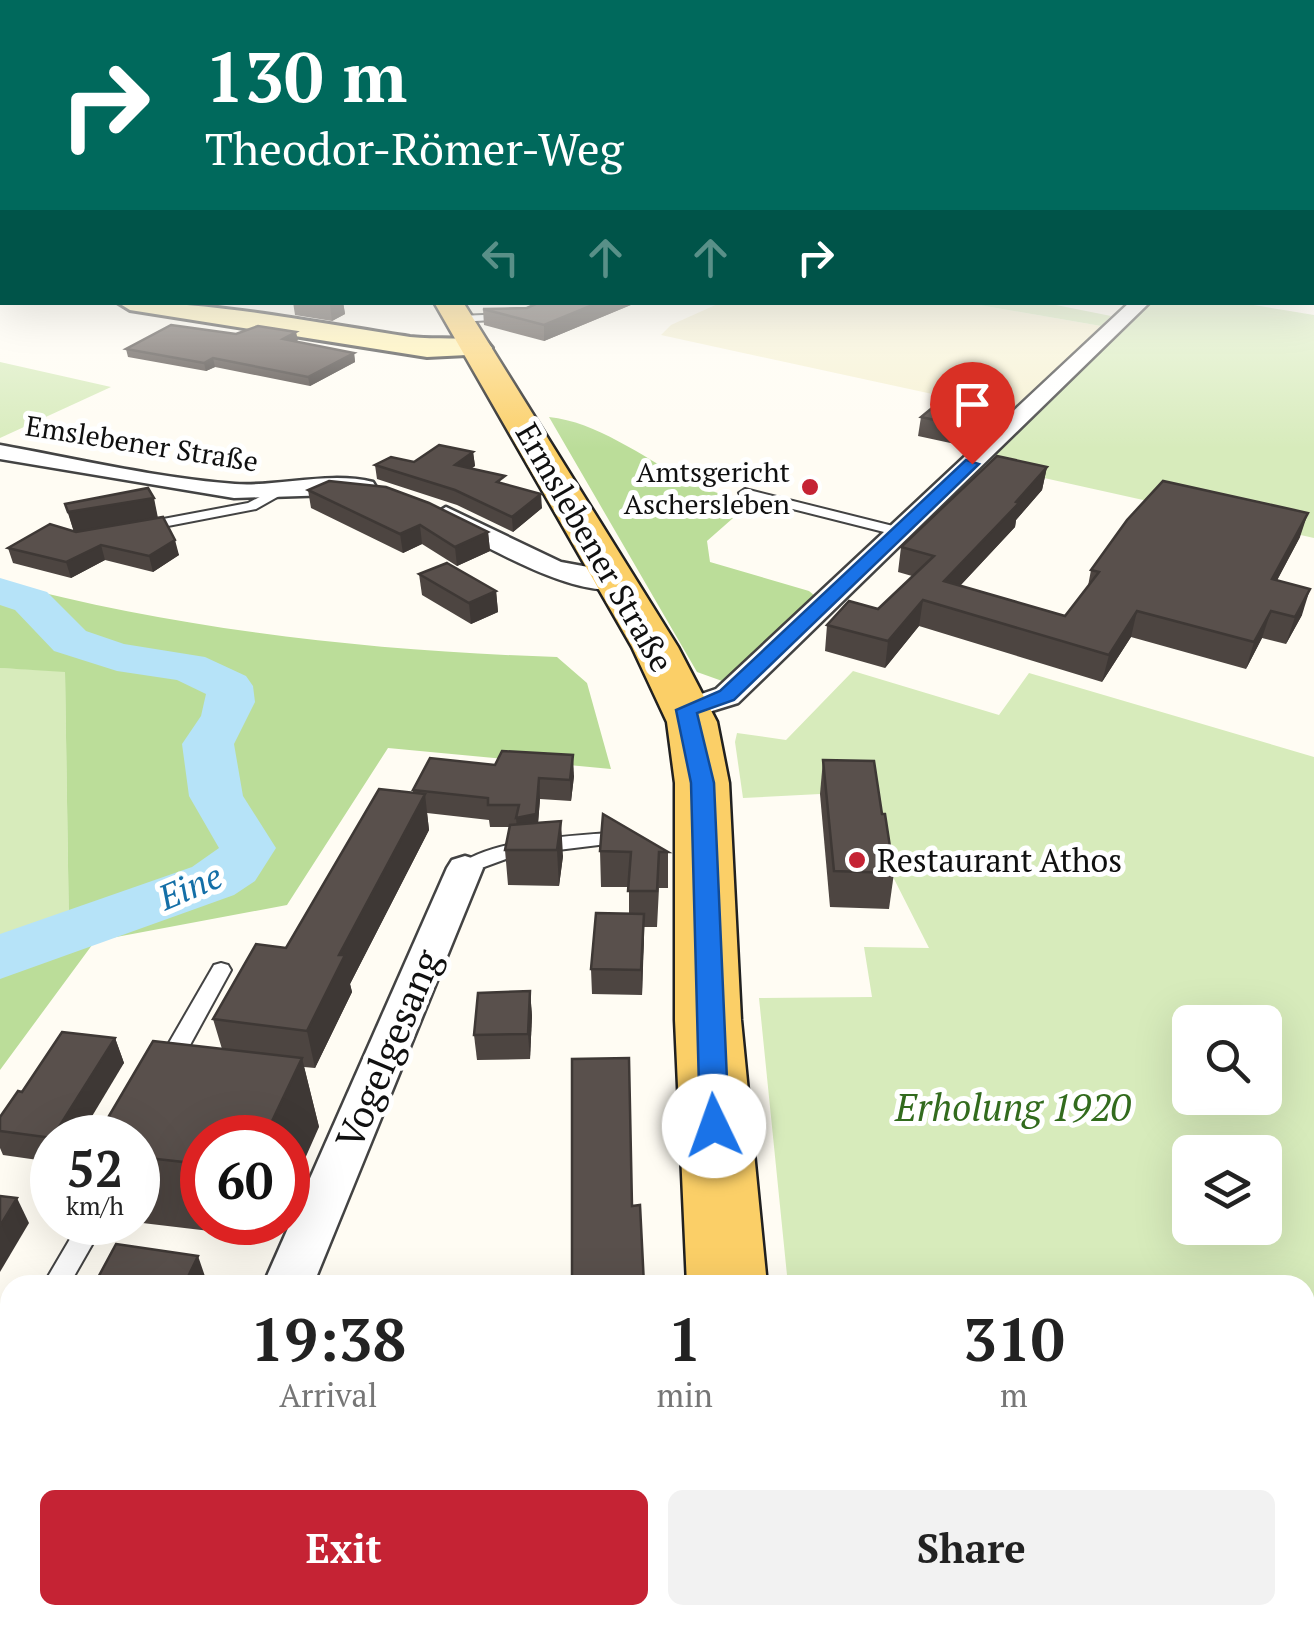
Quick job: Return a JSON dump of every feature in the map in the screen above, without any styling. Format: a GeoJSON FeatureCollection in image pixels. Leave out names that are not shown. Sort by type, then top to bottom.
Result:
{"type":"FeatureCollection","features":[{"type":"Feature","properties":{"kind":"main road"},"geometry":{"type":"LineString","coordinates":[[172,305],[214,308],[427,348],[461,323]]}},
{"type":"Feature","properties":{"kind":"main road","name":"Ermslebener Straße"},"geometry":{"type":"LineString","coordinates":[[461,323],[616,580],[686,710],[702,783],[708,1020],[726,1275]]}},
{"type":"Feature","properties":{"kind":"street"},"geometry":{"type":"LineString","coordinates":[[686,710],[727,696],[1138,305]]}},
{"type":"Feature","properties":{"kind":"street","name":"Emslebener Straße"},"geometry":{"type":"LineString","coordinates":[[0,452],[232,491],[275,493],[328,484],[392,495]]}},
{"type":"Feature","properties":{"kind":"street"},"geometry":{"type":"LineString","coordinates":[[430,507],[566,573],[588,580],[616,580]]}},
{"type":"Feature","properties":{"kind":"street","name":"Vogelgesang"},"geometry":{"type":"LineString","coordinates":[[292,1275],[465,868]]}},
{"type":"Feature","properties":{"kind":"lane"},"geometry":{"type":"LineString","coordinates":[[461,323],[528,317]]}},
{"type":"Feature","properties":{"kind":"lane"},"geometry":{"type":"LineString","coordinates":[[128,528],[252,506],[275,493]]}},
{"type":"Feature","properties":{"kind":"lane"},"geometry":{"type":"LineString","coordinates":[[745,493],[900,532]]}},
{"type":"Feature","properties":{"kind":"lane"},"geometry":{"type":"LineString","coordinates":[[465,868],[487,856],[527,845],[609,839]]}},
{"type":"Feature","properties":{"kind":"lane"},"geometry":{"type":"LineString","coordinates":[[158,1087],[221,970]]}},
{"type":"Feature","properties":{"kind":"lane"},"geometry":{"type":"LineString","coordinates":[[62,1275],[79,1245]]}},
{"type":"Feature","properties":{"kind":"shaded area"},"geometry":{"type":"Polygon","coordinates":[[[715,305],[980,305],[1101,326],[1023,405],[1006,410],[661,335],[671,325],[715,305]]]}},
{"type":"Feature","properties":{"kind":"green space"},"geometry":{"type":"Polygon","coordinates":[[[980,305],[1056,305],[1111,316],[1101,326],[980,305]]]}},
{"type":"Feature","properties":{"kind":"green space"},"geometry":{"type":"Polygon","coordinates":[[[1148,305],[1253,305],[1314,315],[1314,538],[986,465],[1148,305]]]}},
{"type":"Feature","properties":{"kind":"green space"},"geometry":{"type":"Polygon","coordinates":[[[0,362],[111,387],[0,438],[0,362]]]}},
{"type":"Feature","properties":{"kind":"green space"},"geometry":{"type":"Polygon","coordinates":[[[549,417],[601,433],[691,482],[749,504],[707,541],[710,562],[815,596],[725,682],[697,672],[549,417]]]}},
{"type":"Feature","properties":{"kind":"green space"},"geometry":{"type":"Polygon","coordinates":[[[0,582],[137,613],[276,635],[416,649],[557,657],[587,683],[611,769],[388,748],[287,905],[95,941],[0,1070],[0,954],[69,930],[65,672],[0,668],[0,582]]]}},
{"type":"Feature","properties":{"kind":"green space"},"geometry":{"type":"Polygon","coordinates":[[[0,668],[65,671],[69,931],[0,954],[0,668]]]}},
{"type":"Feature","properties":{"kind":"green space","name":"Erholung 1920"},"geometry":{"type":"Polygon","coordinates":[[[853,671],[999,715],[1029,673],[1314,757],[1314,1275],[787,1275],[759,998],[872,997],[864,947],[929,948],[890,871],[820,794],[743,798],[737,733],[786,740],[853,671]]]}},
{"type":"Feature","properties":{"kind":"building"},"geometry":{"type":"Polygon","coordinates":[[[593,305],[544,325],[483,309],[593,305]]]}},
{"type":"Feature","properties":{"kind":"building"},"geometry":{"type":"Polygon","coordinates":[[[171,325],[236,334],[258,326],[296,332],[283,339],[354,353],[308,377],[213,358],[204,363],[126,349],[171,325]]]}},
{"type":"Feature","properties":{"kind":"building"},"geometry":{"type":"Polygon","coordinates":[[[950,393],[986,401],[958,425],[921,417],[950,393]]]}},
{"type":"Feature","properties":{"kind":"building"},"geometry":{"type":"Polygon","coordinates":[[[439,445],[473,452],[455,465],[505,476],[497,482],[541,494],[512,517],[455,490],[375,465],[391,457],[414,462],[439,445]]]}},
{"type":"Feature","properties":{"kind":"building"},"geometry":{"type":"Polygon","coordinates":[[[997,456],[1047,467],[1016,502],[1019,503],[944,581],[1065,616],[1099,572],[1091,570],[1127,520],[1163,481],[1308,513],[1272,579],[1310,589],[1295,617],[1271,611],[1254,642],[1137,611],[1109,655],[923,600],[888,641],[827,625],[849,601],[878,609],[934,556],[901,547],[997,456]]]}},
{"type":"Feature","properties":{"kind":"building"},"geometry":{"type":"Polygon","coordinates":[[[329,481],[386,487],[488,532],[455,547],[420,525],[400,534],[308,490],[329,481]]]}},
{"type":"Feature","properties":{"kind":"building"},"geometry":{"type":"Polygon","coordinates":[[[148,488],[154,498],[68,512],[65,504],[148,488]]]}},
{"type":"Feature","properties":{"kind":"building"},"geometry":{"type":"Polygon","coordinates":[[[163,517],[175,540],[149,556],[101,545],[66,562],[8,548],[50,524],[76,532],[163,517]]]}},
{"type":"Feature","properties":{"kind":"building"},"geometry":{"type":"Polygon","coordinates":[[[447,563],[496,591],[469,603],[419,574],[447,563]]]}},
{"type":"Feature","properties":{"kind":"building"},"geometry":{"type":"Polygon","coordinates":[[[502,751],[573,755],[570,780],[539,778],[536,814],[516,818],[519,805],[488,805],[488,798],[413,790],[430,758],[495,765],[502,751]]]}},
{"type":"Feature","properties":{"kind":"building"},"geometry":{"type":"Polygon","coordinates":[[[823,760],[874,761],[894,873],[834,871],[823,760]]]}},
{"type":"Feature","properties":{"kind":"building"},"geometry":{"type":"Polygon","coordinates":[[[379,789],[425,794],[339,955],[345,955],[307,1031],[213,1019],[256,944],[286,948],[379,789]]]}},
{"type":"Feature","properties":{"kind":"building"},"geometry":{"type":"Polygon","coordinates":[[[603,814],[668,852],[659,852],[657,891],[628,891],[631,852],[600,851],[603,814]]]}},
{"type":"Feature","properties":{"kind":"building"},"geometry":{"type":"Polygon","coordinates":[[[561,821],[557,850],[505,850],[510,825],[561,821]]]}},
{"type":"Feature","properties":{"kind":"building"},"geometry":{"type":"Polygon","coordinates":[[[596,913],[644,914],[641,970],[591,969],[596,913]]]}},
{"type":"Feature","properties":{"kind":"building"},"geometry":{"type":"Polygon","coordinates":[[[530,991],[528,1034],[474,1035],[478,993],[530,991]]]}},
{"type":"Feature","properties":{"kind":"building"},"geometry":{"type":"Polygon","coordinates":[[[62,1032],[115,1038],[66,1115],[30,1115],[30,1135],[0,1131],[0,1117],[18,1091],[22,1092],[62,1032]]]}},
{"type":"Feature","properties":{"kind":"building"},"geometry":{"type":"Polygon","coordinates":[[[153,1041],[302,1058],[275,1115],[180,1115],[180,1162],[160,1159],[160,1115],[110,1115],[153,1041]]]}},
{"type":"Feature","properties":{"kind":"building"},"geometry":{"type":"Polygon","coordinates":[[[629,1058],[632,1206],[640,1205],[644,1275],[572,1275],[572,1059],[629,1058]]]}},
{"type":"Feature","properties":{"kind":"building"},"geometry":{"type":"Polygon","coordinates":[[[0,1196],[17,1198],[0,1226],[0,1196]]]}},
{"type":"Feature","properties":{"kind":"building"},"geometry":{"type":"Polygon","coordinates":[[[115,1245],[123,1245],[198,1256],[189,1275],[99,1275],[115,1245]]]}},
{"type":"Feature","properties":{"kind":"waterway","name":"Eine"},"geometry":{"type":"LineString","coordinates":[[0,591],[31,601],[70,641],[117,657],[188,667],[229,686],[229,709],[208,744],[216,796],[248,848],[235,868],[213,881],[0,957]]}},
{"type":"Feature","properties":{"kind":"place","name":"Amtsgericht Aschersleben"},"geometry":{"type":"Point","coordinates":[810,487]}},
{"type":"Feature","properties":{"kind":"place","name":"Restaurant Athos"},"geometry":{"type":"Point","coordinates":[857,860]}},
{"type":"Feature","properties":{"kind":"route"},"geometry":{"type":"LineString","coordinates":[[714,1126],[702,783],[696,740],[686,710],[727,696],[972,464]]}}]}
